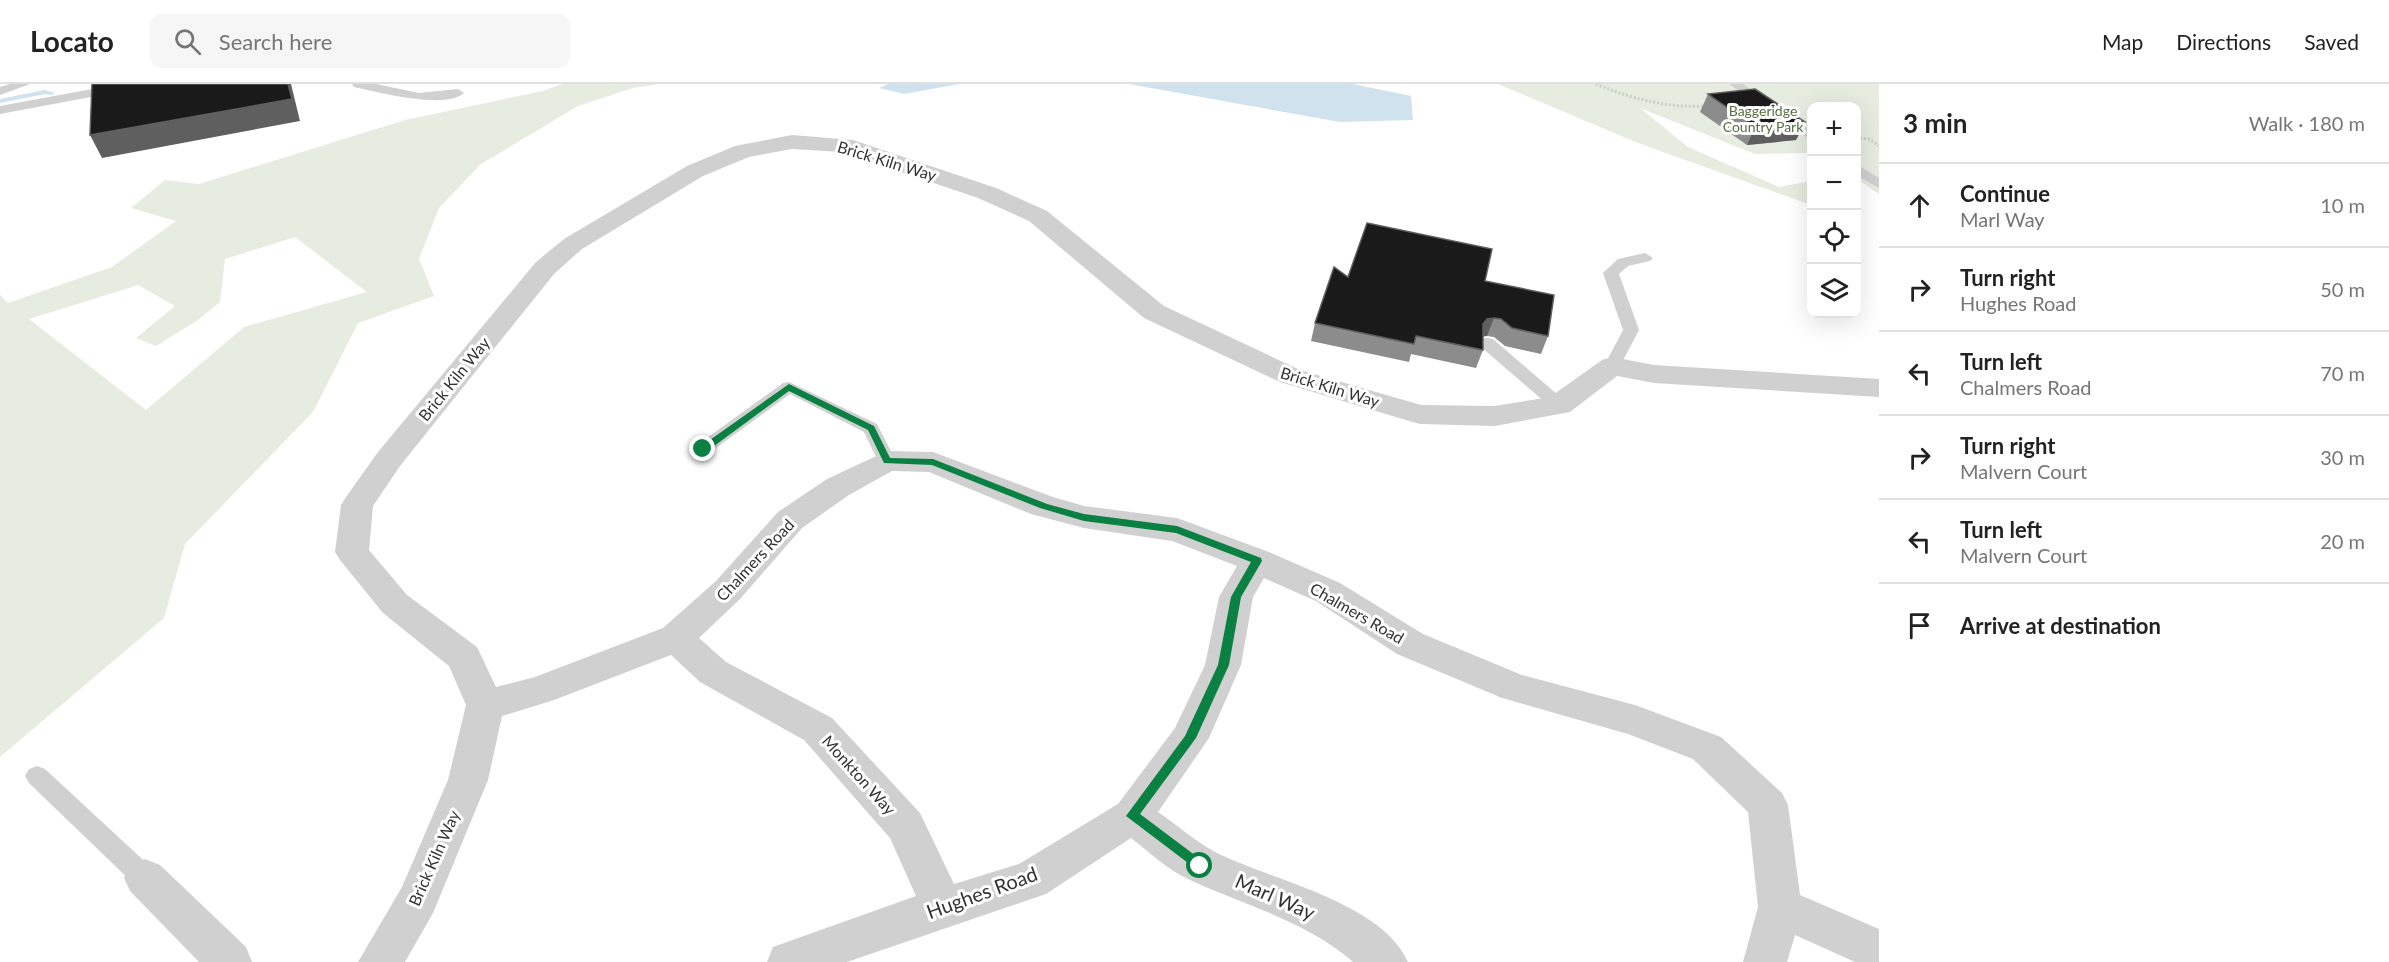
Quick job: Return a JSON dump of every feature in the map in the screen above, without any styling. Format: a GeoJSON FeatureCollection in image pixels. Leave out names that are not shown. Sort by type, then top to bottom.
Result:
{"type":"FeatureCollection","features":[{"type":"Feature","properties":{"kind":"street","name":"Brick Kiln Way"},"geometry":{"type":"LineString","coordinates":[[380,962],[418,899],[468,780],[485,705],[464,657],[395,604],[352,552],[357,505],[389,459],[545,268],[573,244],[684,177],[743,151],[792,142],[846,145],[987,192],[1038,216],[1154,312],[1290,376],[1419,414],[1495,416],[1559,405],[1612,366]]}},
{"type":"Feature","properties":{"kind":"street"},"geometry":{"type":"LineString","coordinates":[[1612,366],[1654,374],[1879,388]]}},
{"type":"Feature","properties":{"kind":"street","name":"Chalmers Road"},"geometry":{"type":"LineString","coordinates":[[485,705],[541,690],[676,638],[728,590],[790,520],[838,486],[887,461],[933,462],[1043,506],[1084,517],[1177,530],[1328,592],[1410,644],[1515,688],[1635,720],[1707,748],[1768,805],[1780,907],[1765,962]]}},
{"type":"Feature","properties":{"kind":"street","name":"Hughes Road"},"geometry":{"type":"LineString","coordinates":[[789,962],[943,907],[1031,880],[1132,816],[1190,738],[1223,665],[1236,597],[1257,561]]}},
{"type":"Feature","properties":{"kind":"street","name":"Monkton Way"},"geometry":{"type":"LineString","coordinates":[[676,638],[713,672],[818,729],[905,826],[943,907]]}},
{"type":"Feature","properties":{"kind":"street","name":"Marl Way"},"geometry":{"type":"LineString","coordinates":[[1132,816],[1200,866],[1288,900],[1356,936],[1386,962]]}},
{"type":"Feature","properties":{"kind":"street"},"geometry":{"type":"LineString","coordinates":[[145,878],[230,962]]}},
{"type":"Feature","properties":{"kind":"street"},"geometry":{"type":"LineString","coordinates":[[1780,907],[1879,951]]}},
{"type":"Feature","properties":{"kind":"lane"},"geometry":{"type":"LineString","coordinates":[[0,91],[24,84]]}},
{"type":"Feature","properties":{"kind":"lane"},"geometry":{"type":"LineString","coordinates":[[0,110],[140,84]]}},
{"type":"Feature","properties":{"kind":"lane"},"geometry":{"type":"LineString","coordinates":[[358,84],[420,97],[458,93]]}},
{"type":"Feature","properties":{"kind":"lane"},"geometry":{"type":"LineString","coordinates":[[1735,84],[1751,88],[1758,100],[1807,134]]}},
{"type":"Feature","properties":{"kind":"lane"},"geometry":{"type":"LineString","coordinates":[[1861,171],[1879,184]]}},
{"type":"Feature","properties":{"kind":"lane"},"geometry":{"type":"LineString","coordinates":[[1612,366],[1631,330],[1611,273],[1623,262],[1645,258]]}},
{"type":"Feature","properties":{"kind":"lane"},"geometry":{"type":"LineString","coordinates":[[1487,343],[1559,405]]}},
{"type":"Feature","properties":{"kind":"lane"},"geometry":{"type":"LineString","coordinates":[[703,449],[789,387],[871,428],[887,461]]}},
{"type":"Feature","properties":{"kind":"lane"},"geometry":{"type":"LineString","coordinates":[[37,776],[145,878]]}},
{"type":"Feature","properties":{"kind":"path"},"geometry":{"type":"LineString","coordinates":[[1596,84],[1629,98],[1674,106],[1697,107],[1758,100]]}},
{"type":"Feature","properties":{"kind":"path"},"geometry":{"type":"LineString","coordinates":[[1861,138],[1869,139],[1879,146]]}},
{"type":"Feature","properties":{"kind":"green space"},"geometry":{"type":"Polygon","coordinates":[[[562,84],[659,84],[633,88],[578,106],[481,164],[439,208],[419,259],[434,296],[358,323],[313,412],[185,544],[164,618],[0,757],[0,295],[8,303],[112,267],[176,221],[131,208],[165,180],[199,184],[405,120],[543,91],[562,84]],[[295,237],[225,259],[220,302],[198,320],[156,346],[136,338],[175,306],[138,285],[29,319],[146,410],[244,327],[367,292],[295,237]]]}},
{"type":"Feature","properties":{"kind":"green space","name":"Baggeridge Country Park"},"geometry":{"type":"Polygon","coordinates":[[[1498,84],[1879,84],[1879,194],[1861,182],[1861,102],[1807,102],[1807,153],[1755,154],[1640,108],[1688,147],[1779,187],[1807,182],[1807,204],[1638,143],[1498,84]]]}},
{"type":"Feature","properties":{"kind":"water"},"geometry":{"type":"Polygon","coordinates":[[[888,84],[959,84],[904,94],[879,88],[888,84]]]}},
{"type":"Feature","properties":{"kind":"water"},"geometry":{"type":"Polygon","coordinates":[[[1129,84],[1353,84],[1411,96],[1413,120],[1340,122],[1129,84]]]}},
{"type":"Feature","properties":{"kind":"building"},"geometry":{"type":"Polygon","coordinates":[[[92,84],[288,84],[292,99],[90,135],[92,84]]]}},
{"type":"Feature","properties":{"kind":"building"},"geometry":{"type":"Polygon","coordinates":[[[1755,89],[1805,122],[1755,127],[1708,94],[1755,89]]]}},
{"type":"Feature","properties":{"kind":"building"},"geometry":{"type":"Polygon","coordinates":[[[1367,223],[1492,249],[1485,281],[1554,295],[1548,336],[1512,328],[1501,319],[1487,319],[1483,324],[1483,350],[1416,336],[1414,344],[1315,323],[1334,267],[1348,277],[1367,223]]]}},
{"type":"Feature","properties":{"kind":"waterway"},"geometry":{"type":"LineString","coordinates":[[0,101],[45,92],[51,93]]}},
{"type":"Feature","properties":{"kind":"route"},"geometry":{"type":"LineString","coordinates":[[703,449],[789,387],[871,428],[887,461],[933,462],[1043,506],[1084,517],[1177,530],[1257,561],[1236,597],[1223,665],[1190,738],[1132,816],[1200,866]]}}]}
